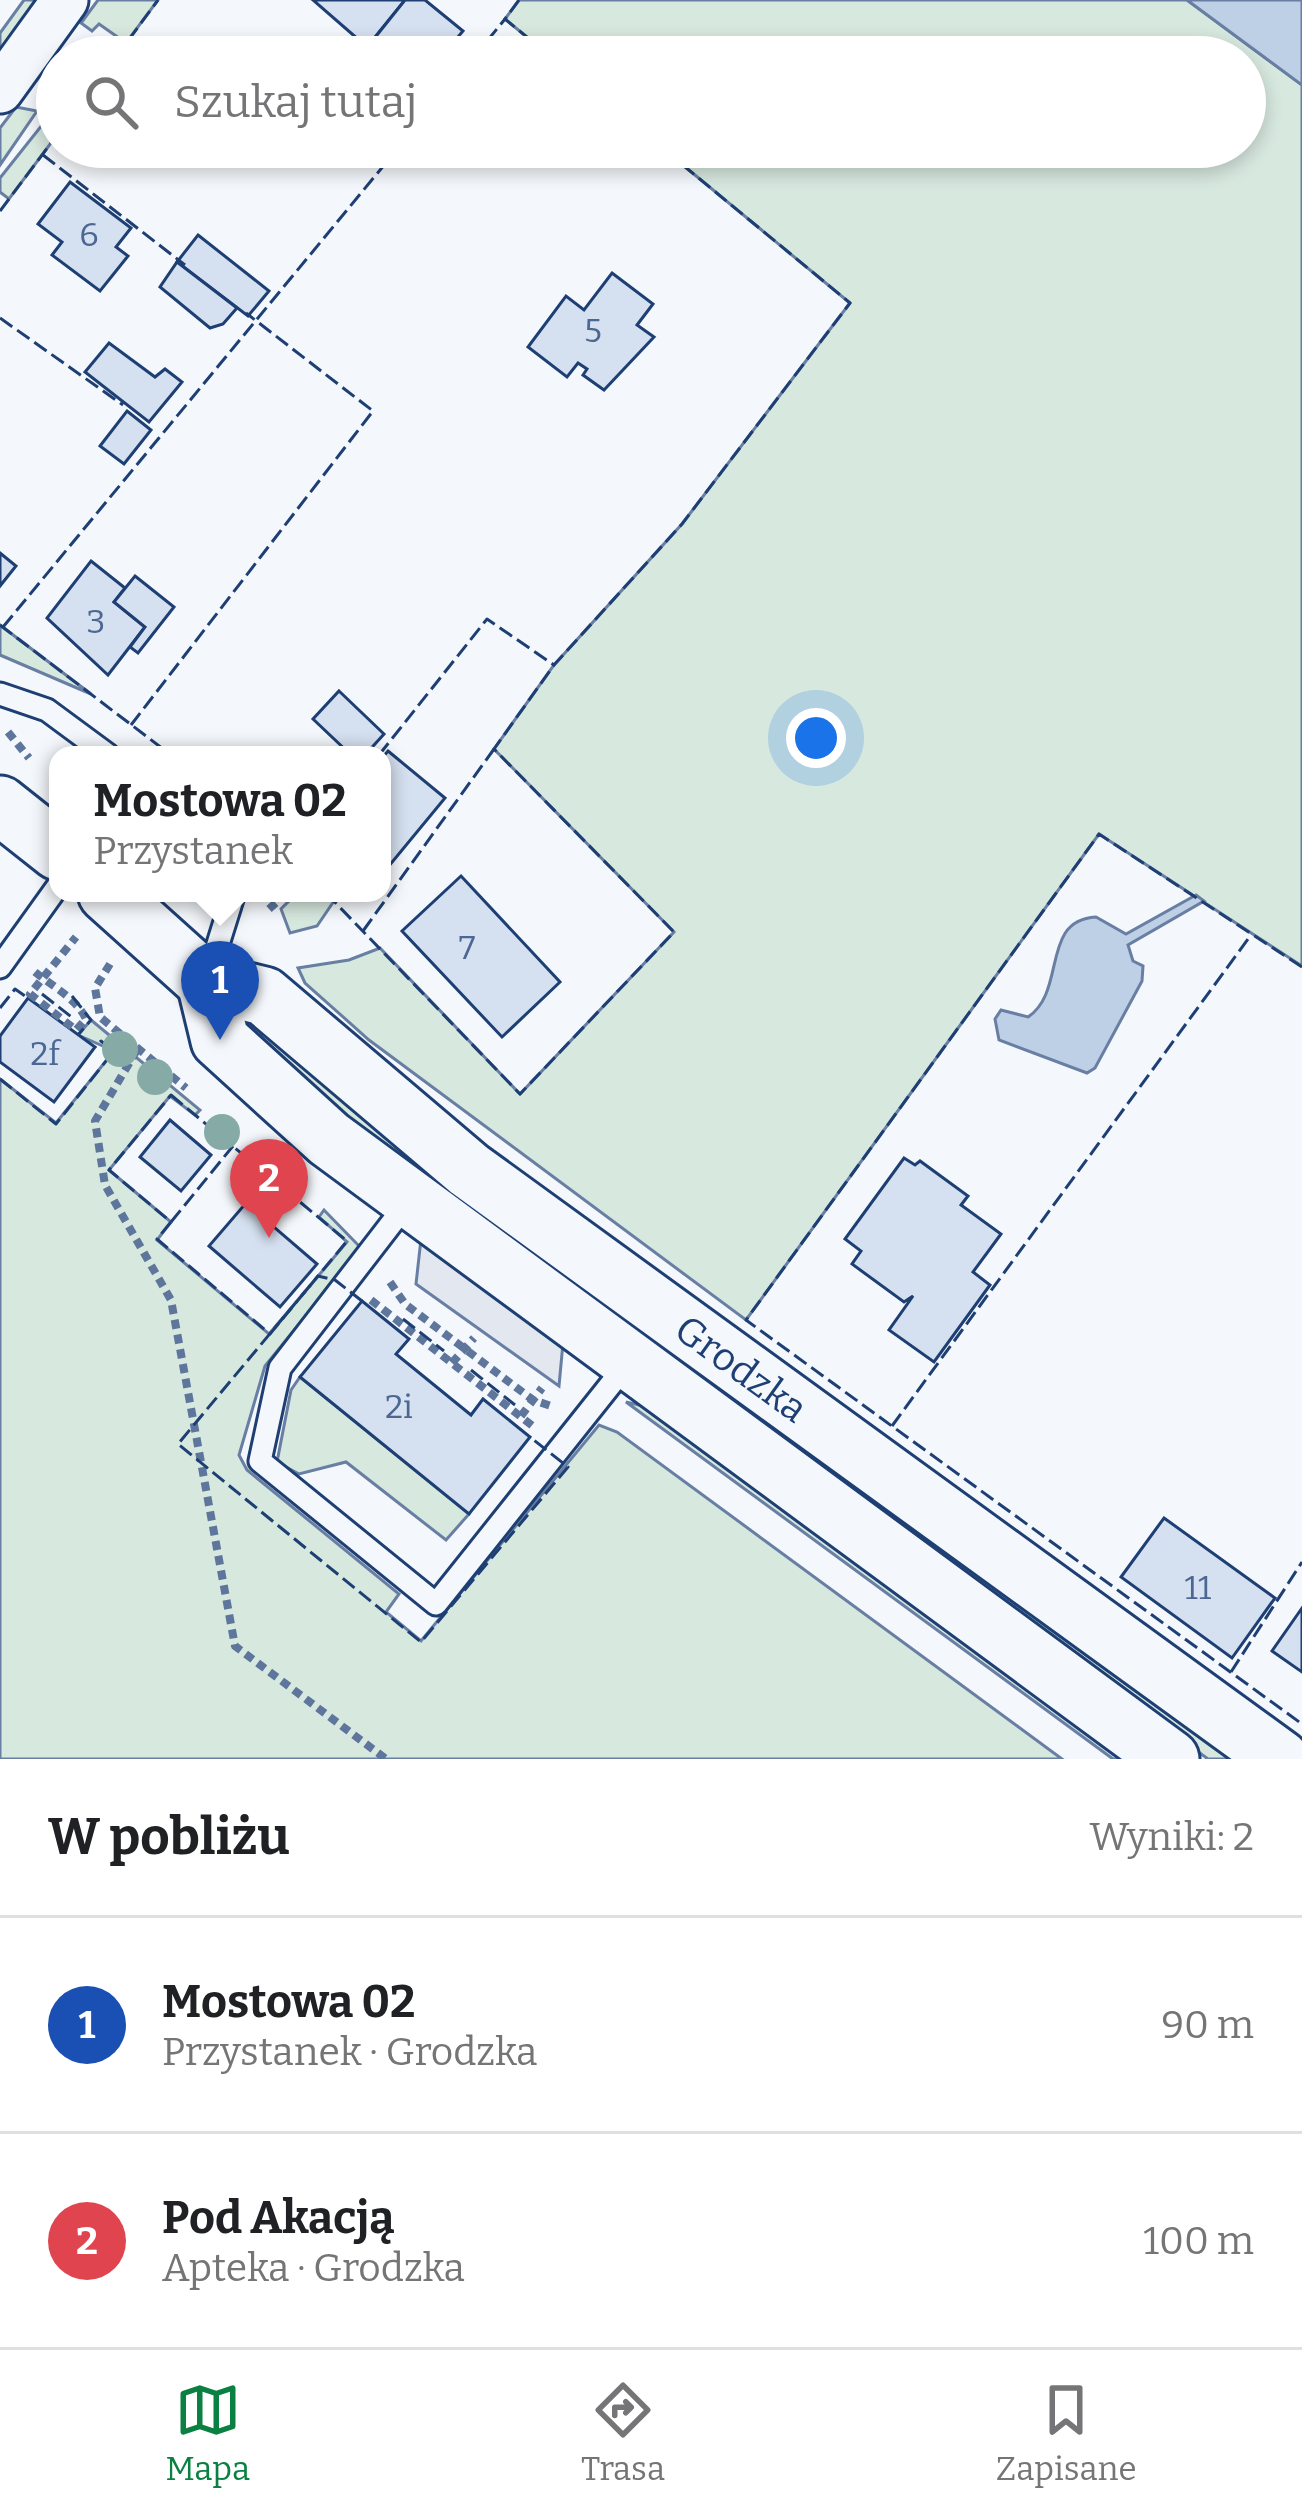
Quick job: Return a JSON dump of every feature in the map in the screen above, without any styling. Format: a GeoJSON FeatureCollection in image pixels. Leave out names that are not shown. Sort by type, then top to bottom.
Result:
{"type":"FeatureCollection","features":[{"type":"Feature","properties":{"kind":"street"},"geometry":{"type":"LineString","coordinates":[[39,36],[65,0]]}},
{"type":"Feature","properties":{"kind":"street"},"geometry":{"type":"LineString","coordinates":[[0,90],[36,40]]}},
{"type":"Feature","properties":{"kind":"street"},"geometry":{"type":"LineString","coordinates":[[0,805],[49,844]]}},
{"type":"Feature","properties":{"kind":"street","name":"Grodzka"},"geometry":{"type":"LineString","coordinates":[[92,915],[206,982],[264,996],[469,1170],[1280,1759]]}},
{"type":"Feature","properties":{"kind":"street","name":"Grodzka"},"geometry":{"type":"LineString","coordinates":[[206,982],[220,1040],[408,1202],[1170,1759]]}},
{"type":"Feature","properties":{"kind":"lane"},"geometry":{"type":"LineString","coordinates":[[0,694],[47,710],[97,746]]}},
{"type":"Feature","properties":{"kind":"lane"},"geometry":{"type":"LineString","coordinates":[[5,960],[49,899]]}},
{"type":"Feature","properties":{"kind":"lane"},"geometry":{"type":"LineString","coordinates":[[206,982],[231,902]]}},
{"type":"Feature","properties":{"kind":"lane"},"geometry":{"type":"LineString","coordinates":[[408,1202],[276,1376],[260,1461],[436,1604],[627,1363]]}},
{"type":"Feature","properties":{"kind":"path"},"geometry":{"type":"LineString","coordinates":[[0,716],[16,746],[44,770]]}},
{"type":"Feature","properties":{"kind":"path"},"geometry":{"type":"LineString","coordinates":[[269,909],[277,902]]}},
{"type":"Feature","properties":{"kind":"path"},"geometry":{"type":"LineString","coordinates":[[5,960],[42,979],[81,1009],[86,1019],[76,1030],[30,994],[42,979],[92,915]]}},
{"type":"Feature","properties":{"kind":"path"},"geometry":{"type":"LineString","coordinates":[[138,1049],[95,1121],[105,1185],[171,1300],[236,1646],[386,1759]]}},
{"type":"Feature","properties":{"kind":"path"},"geometry":{"type":"LineString","coordinates":[[349,1282],[559,1446]]}},
{"type":"Feature","properties":{"kind":"path"},"geometry":{"type":"LineString","coordinates":[[452,1363],[474,1338]]}},
{"type":"Feature","properties":{"kind":"path"},"geometry":{"type":"LineString","coordinates":[[520,1416],[542,1388]]}},
{"type":"Feature","properties":{"kind":"shaded area"},"geometry":{"type":"Polygon","coordinates":[[[24,0],[43,0],[0,56],[0,33],[24,0]]]}},
{"type":"Feature","properties":{"kind":"shaded area"},"geometry":{"type":"Polygon","coordinates":[[[98,0],[158,0],[131,36],[116,36],[99,24],[92,31],[81,23],[98,0]]]}},
{"type":"Feature","properties":{"kind":"shaded area"},"geometry":{"type":"Polygon","coordinates":[[[519,0],[1187,0],[1236,36],[526,36],[505,19],[519,0]]]}},
{"type":"Feature","properties":{"kind":"shaded area"},"geometry":{"type":"Polygon","coordinates":[[[1266,58],[1302,85],[1302,966],[1099,834],[746,1320],[369,1040],[305,983],[298,968],[349,960],[380,948],[520,1094],[674,932],[494,749],[554,665],[682,524],[850,303],[686,168],[1266,168],[1266,58]]]}},
{"type":"Feature","properties":{"kind":"shaded area"},"geometry":{"type":"Polygon","coordinates":[[[16,107],[36,111],[0,165],[0,128],[16,107]]]}},
{"type":"Feature","properties":{"kind":"shaded area"},"geometry":{"type":"Polygon","coordinates":[[[36,133],[36,163],[9,199],[0,192],[0,178],[36,133]]]}},
{"type":"Feature","properties":{"kind":"shaded area"},"geometry":{"type":"Polygon","coordinates":[[[0,625],[91,694],[0,655],[0,625]]]}},
{"type":"Feature","properties":{"kind":"shaded area"},"geometry":{"type":"Polygon","coordinates":[[[288,902],[333,902],[317,926],[290,933],[281,909],[288,902]]]}},
{"type":"Feature","properties":{"kind":"shaded area"},"geometry":{"type":"Polygon","coordinates":[[[91,1020],[200,1110],[195,1115],[170,1096],[109,1170],[171,1222],[157,1240],[269,1334],[347,1242],[319,1217],[324,1210],[361,1248],[265,1366],[239,1455],[247,1470],[399,1594],[386,1612],[421,1641],[599,1425],[617,1432],[1062,1759],[0,1759],[0,1079],[56,1123],[114,1051],[78,1035],[91,1020]]]}},
{"type":"Feature","properties":{"kind":"shaded area"},"geometry":{"type":"Polygon","coordinates":[[[264,1030],[1240,1759],[1208,1759],[423,1185],[259,1039],[264,1030]]]}},
{"type":"Feature","properties":{"kind":"shaded area"},"geometry":{"type":"Polygon","coordinates":[[[421,1239],[563,1343],[559,1386],[416,1284],[421,1239]]]}},
{"type":"Feature","properties":{"kind":"shaded area"},"geometry":{"type":"Polygon","coordinates":[[[300,1377],[469,1514],[446,1540],[346,1462],[299,1474],[277,1462],[291,1390],[300,1377]]]}},
{"type":"Feature","properties":{"kind":"shaded area"},"geometry":{"type":"Polygon","coordinates":[[[626,1402],[648,1407],[1127,1759],[1113,1759],[626,1402]]]}},
{"type":"Feature","properties":{"kind":"water"},"geometry":{"type":"Polygon","coordinates":[[[1187,0],[1302,0],[1302,85],[1266,58],[1266,36],[1236,36],[1187,0]]]}},
{"type":"Feature","properties":{"kind":"water"},"geometry":{"type":"Polygon","coordinates":[[[1196,895],[1204,901],[1128,945],[1133,961],[1143,966],[1142,981],[1095,1068],[1087,1073],[999,1040],[995,1019],[1001,1010],[1028,1017],[1040,1005],[1060,943],[1079,921],[1096,917],[1126,934],[1196,895]]]}},
{"type":"Feature","properties":{"kind":"building"},"geometry":{"type":"Polygon","coordinates":[[[313,0],[405,0],[376,36],[354,36],[313,0]]]}},
{"type":"Feature","properties":{"kind":"building"},"geometry":{"type":"Polygon","coordinates":[[[405,0],[425,0],[463,31],[459,36],[376,36],[405,0]]]}},
{"type":"Feature","properties":{"kind":"building"},"geometry":{"type":"Polygon","coordinates":[[[70,182],[131,228],[116,247],[128,256],[100,291],[52,255],[62,242],[38,224],[70,182]]]}},
{"type":"Feature","properties":{"kind":"building"},"geometry":{"type":"Polygon","coordinates":[[[198,235],[269,291],[248,316],[177,262],[198,235]]]}},
{"type":"Feature","properties":{"kind":"building"},"geometry":{"type":"Polygon","coordinates":[[[177,262],[237,308],[223,324],[210,328],[160,287],[177,262]]]}},
{"type":"Feature","properties":{"kind":"building"},"geometry":{"type":"Polygon","coordinates":[[[612,273],[653,304],[637,325],[654,337],[604,390],[583,375],[587,369],[578,363],[567,377],[528,347],[566,296],[584,310],[612,273]]]}},
{"type":"Feature","properties":{"kind":"building"},"geometry":{"type":"Polygon","coordinates":[[[109,343],[155,377],[165,369],[182,382],[149,422],[85,372],[109,343]]]}},
{"type":"Feature","properties":{"kind":"building"},"geometry":{"type":"Polygon","coordinates":[[[127,411],[151,430],[124,464],[100,446],[127,411]]]}},
{"type":"Feature","properties":{"kind":"building"},"geometry":{"type":"Polygon","coordinates":[[[0,553],[16,566],[0,586],[0,553]]]}},
{"type":"Feature","properties":{"kind":"building"},"geometry":{"type":"Polygon","coordinates":[[[91,561],[125,588],[114,602],[145,627],[108,675],[47,618],[91,561]]]}},
{"type":"Feature","properties":{"kind":"building"},"geometry":{"type":"Polygon","coordinates":[[[135,576],[174,607],[138,653],[130,647],[145,627],[114,602],[135,576]]]}},
{"type":"Feature","properties":{"kind":"building"},"geometry":{"type":"Polygon","coordinates":[[[339,691],[384,734],[373,746],[342,746],[313,719],[339,691]]]}},
{"type":"Feature","properties":{"kind":"building"},"geometry":{"type":"Polygon","coordinates":[[[391,753],[445,798],[391,864],[391,753]]]}},
{"type":"Feature","properties":{"kind":"building"},"geometry":{"type":"Polygon","coordinates":[[[461,876],[560,982],[502,1037],[402,931],[461,876]]]}},
{"type":"Feature","properties":{"kind":"building"},"geometry":{"type":"Polygon","coordinates":[[[28,998],[95,1047],[54,1102],[0,1062],[0,1036],[28,998]]]}},
{"type":"Feature","properties":{"kind":"building"},"geometry":{"type":"Polygon","coordinates":[[[170,1120],[211,1155],[181,1191],[140,1157],[170,1120]]]}},
{"type":"Feature","properties":{"kind":"building"},"geometry":{"type":"Polygon","coordinates":[[[904,1158],[915,1165],[920,1161],[968,1196],[961,1205],[1001,1234],[973,1272],[990,1285],[934,1362],[889,1330],[913,1296],[904,1302],[852,1264],[861,1251],[845,1239],[904,1158]]]}},
{"type":"Feature","properties":{"kind":"building"},"geometry":{"type":"Polygon","coordinates":[[[246,1203],[317,1264],[280,1307],[209,1246],[246,1203]]]}},
{"type":"Feature","properties":{"kind":"building"},"geometry":{"type":"Polygon","coordinates":[[[362,1301],[409,1339],[396,1354],[471,1415],[483,1399],[530,1437],[469,1514],[300,1377],[362,1301]]]}},
{"type":"Feature","properties":{"kind":"building"},"geometry":{"type":"Polygon","coordinates":[[[1164,1518],[1275,1598],[1232,1658],[1121,1577],[1164,1518]]]}},
{"type":"Feature","properties":{"kind":"building"},"geometry":{"type":"Polygon","coordinates":[[[1302,1608],[1302,1672],[1272,1651],[1302,1608]]]}},
{"type":"Feature","properties":{"kind":"fence"},"geometry":{"type":"LineString","coordinates":[[131,36],[158,0]]}},
{"type":"Feature","properties":{"kind":"fence"},"geometry":{"type":"LineString","coordinates":[[519,0],[505,19],[526,36]]}},
{"type":"Feature","properties":{"kind":"fence"},"geometry":{"type":"LineString","coordinates":[[491,36],[505,19]]}},
{"type":"Feature","properties":{"kind":"fence"},"geometry":{"type":"LineString","coordinates":[[0,211],[36,163]]}},
{"type":"Feature","properties":{"kind":"fence"},"geometry":{"type":"LineString","coordinates":[[60,168],[185,265]]}},
{"type":"Feature","properties":{"kind":"fence"},"geometry":{"type":"LineString","coordinates":[[3,627],[382,168]]}},
{"type":"Feature","properties":{"kind":"fence"},"geometry":{"type":"LineString","coordinates":[[335,902],[520,1094],[674,932],[494,749],[554,665],[682,524],[850,303],[686,168]]}},
{"type":"Feature","properties":{"kind":"fence"},"geometry":{"type":"LineString","coordinates":[[131,725],[373,411],[246,313]]}},
{"type":"Feature","properties":{"kind":"fence"},"geometry":{"type":"LineString","coordinates":[[0,318],[123,405]]}},
{"type":"Feature","properties":{"kind":"fence"},"geometry":{"type":"LineString","coordinates":[[386,746],[487,619],[554,665]]}},
{"type":"Feature","properties":{"kind":"fence"},"geometry":{"type":"LineString","coordinates":[[0,625],[159,746]]}},
{"type":"Feature","properties":{"kind":"fence"},"geometry":{"type":"LineString","coordinates":[[391,892],[494,749]]}},
{"type":"Feature","properties":{"kind":"fence"},"geometry":{"type":"LineString","coordinates":[[1302,967],[1099,834],[746,1320],[1302,1724]]}},
{"type":"Feature","properties":{"kind":"fence"},"geometry":{"type":"LineString","coordinates":[[363,931],[384,902]]}},
{"type":"Feature","properties":{"kind":"fence"},"geometry":{"type":"LineString","coordinates":[[892,1426],[1251,935]]}},
{"type":"Feature","properties":{"kind":"fence"},"geometry":{"type":"LineString","coordinates":[[0,1008],[15,989],[28,998]]}},
{"type":"Feature","properties":{"kind":"fence"},"geometry":{"type":"LineString","coordinates":[[42,994],[74,1019]]}},
{"type":"Feature","properties":{"kind":"fence"},"geometry":{"type":"LineString","coordinates":[[72,996],[91,1020],[78,1035]]}},
{"type":"Feature","properties":{"kind":"fence"},"geometry":{"type":"LineString","coordinates":[[0,1079],[56,1124],[114,1051],[101,1041],[95,1047]]}},
{"type":"Feature","properties":{"kind":"fence"},"geometry":{"type":"LineString","coordinates":[[171,1095],[347,1241],[270,1334],[157,1239],[171,1222],[109,1170],[171,1095]]}},
{"type":"Feature","properties":{"kind":"fence"},"geometry":{"type":"LineString","coordinates":[[171,1222],[233,1146]]}},
{"type":"Feature","properties":{"kind":"fence"},"geometry":{"type":"LineString","coordinates":[[362,1301],[335,1280],[318,1276],[178,1444],[421,1642],[568,1467],[530,1437]]}},
{"type":"Feature","properties":{"kind":"fence"},"geometry":{"type":"LineString","coordinates":[[403,1319],[444,1351]]}},
{"type":"Feature","properties":{"kind":"fence"},"geometry":{"type":"LineString","coordinates":[[471,1370],[515,1405]]}},
{"type":"Feature","properties":{"kind":"fence"},"geometry":{"type":"LineString","coordinates":[[1231,1672],[1302,1562]]}},
{"type":"Feature","properties":{"kind":"place","name":"Mostowa 02"},"geometry":{"type":"Point","coordinates":[220,1040]}},
{"type":"Feature","properties":{"kind":"place","name":"Pod Akacją"},"geometry":{"type":"Point","coordinates":[269,1238]}}]}
